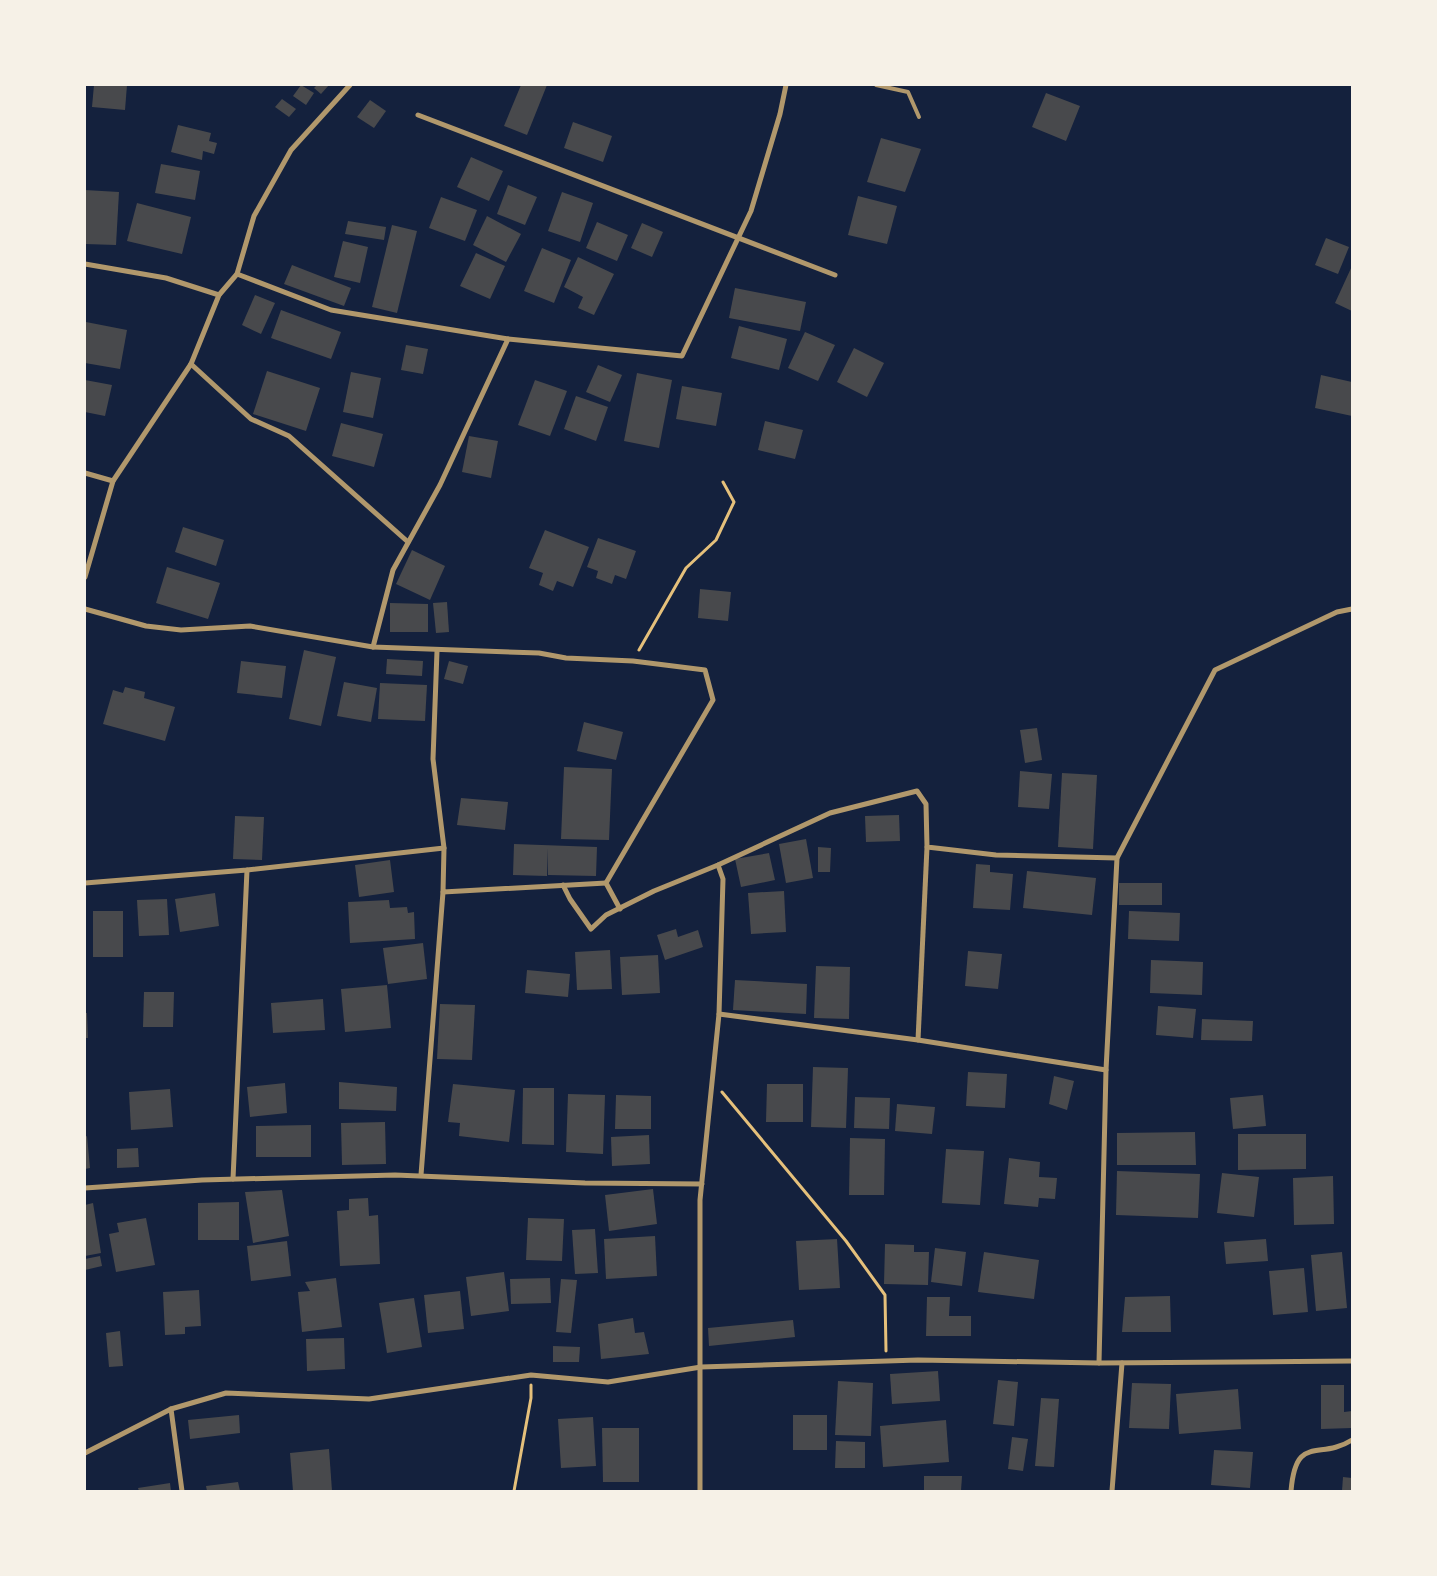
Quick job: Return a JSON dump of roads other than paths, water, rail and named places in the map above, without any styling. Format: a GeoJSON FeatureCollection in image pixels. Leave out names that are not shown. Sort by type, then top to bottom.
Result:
{"type":"FeatureCollection","features":[{"type":"Feature","properties":{"kind":"street"},"geometry":{"type":"LineString","coordinates":[[85,577],[113,481],[191,364],[219,295],[237,274],[254,216],[291,150],[350,85]]}},
{"type":"Feature","properties":{"kind":"street"},"geometry":{"type":"LineString","coordinates":[[237,274],[331,310],[508,339],[682,356],[751,211],[780,114],[786,85]]}},
{"type":"Feature","properties":{"kind":"street"},"geometry":{"type":"LineString","coordinates":[[418,115],[835,275]]}},
{"type":"Feature","properties":{"kind":"street"},"geometry":{"type":"LineString","coordinates":[[85,264],[166,278],[219,295]]}},
{"type":"Feature","properties":{"kind":"street"},"geometry":{"type":"LineString","coordinates":[[372,647],[392,570],[440,485],[508,339]]}},
{"type":"Feature","properties":{"kind":"street"},"geometry":{"type":"LineString","coordinates":[[191,364],[251,419],[289,436],[408,542]]}},
{"type":"Feature","properties":{"kind":"street"},"geometry":{"type":"LineString","coordinates":[[85,473],[113,481]]}},
{"type":"Feature","properties":{"kind":"street"},"geometry":{"type":"LineString","coordinates":[[85,609],[146,626],[181,630],[250,626],[372,647],[437,651],[461,649],[539,653],[566,658],[633,661],[705,670],[713,700],[606,882]]}},
{"type":"Feature","properties":{"kind":"street"},"geometry":{"type":"LineString","coordinates":[[1099,1363],[1106,1070],[1117,858],[1215,670],[1337,612],[1352,609]]}},
{"type":"Feature","properties":{"kind":"street"},"geometry":{"type":"LineString","coordinates":[[420,1175],[443,892],[444,848],[433,759],[437,651]]}},
{"type":"Feature","properties":{"kind":"street"},"geometry":{"type":"LineString","coordinates":[[563,885],[575,907],[591,928],[606,915],[654,891],[718,865],[830,813],[917,791],[926,804],[918,1040]]}},
{"type":"Feature","properties":{"kind":"street"},"geometry":{"type":"LineString","coordinates":[[926,847],[996,855],[1117,858]]}},
{"type":"Feature","properties":{"kind":"street"},"geometry":{"type":"LineString","coordinates":[[85,883],[247,870],[444,848]]}},
{"type":"Feature","properties":{"kind":"street"},"geometry":{"type":"LineString","coordinates":[[700,1491],[700,1200],[719,1014],[723,879],[718,865]]}},
{"type":"Feature","properties":{"kind":"street"},"geometry":{"type":"LineString","coordinates":[[233,1179],[247,870]]}},
{"type":"Feature","properties":{"kind":"street"},"geometry":{"type":"LineString","coordinates":[[443,892],[606,882]]}},
{"type":"Feature","properties":{"kind":"street"},"geometry":{"type":"LineString","coordinates":[[606,882],[620,909]]}},
{"type":"Feature","properties":{"kind":"street"},"geometry":{"type":"LineString","coordinates":[[719,1014],[918,1040],[1106,1070]]}},
{"type":"Feature","properties":{"kind":"street"},"geometry":{"type":"LineString","coordinates":[[85,1188],[233,1179],[420,1175],[585,1183],[702,1184]]}},
{"type":"Feature","properties":{"kind":"street"},"geometry":{"type":"LineString","coordinates":[[85,1453],[171,1409],[226,1393],[369,1399],[531,1375],[608,1382],[701,1367],[918,1360],[1099,1363],[1352,1361]]}},
{"type":"Feature","properties":{"kind":"street"},"geometry":{"type":"LineString","coordinates":[[1112,1491],[1122,1363]]}},
{"type":"Feature","properties":{"kind":"street"},"geometry":{"type":"LineString","coordinates":[[171,1409],[182,1491]]}},
{"type":"Feature","properties":{"kind":"street"},"geometry":{"type":"LineString","coordinates":[[1291,1491],[1297,1461],[1307,1453],[1342,1446],[1352,1440]]}},
{"type":"Feature","properties":{"kind":"lane"},"geometry":{"type":"LineString","coordinates":[[876,85],[908,92],[919,117]]}}]}
